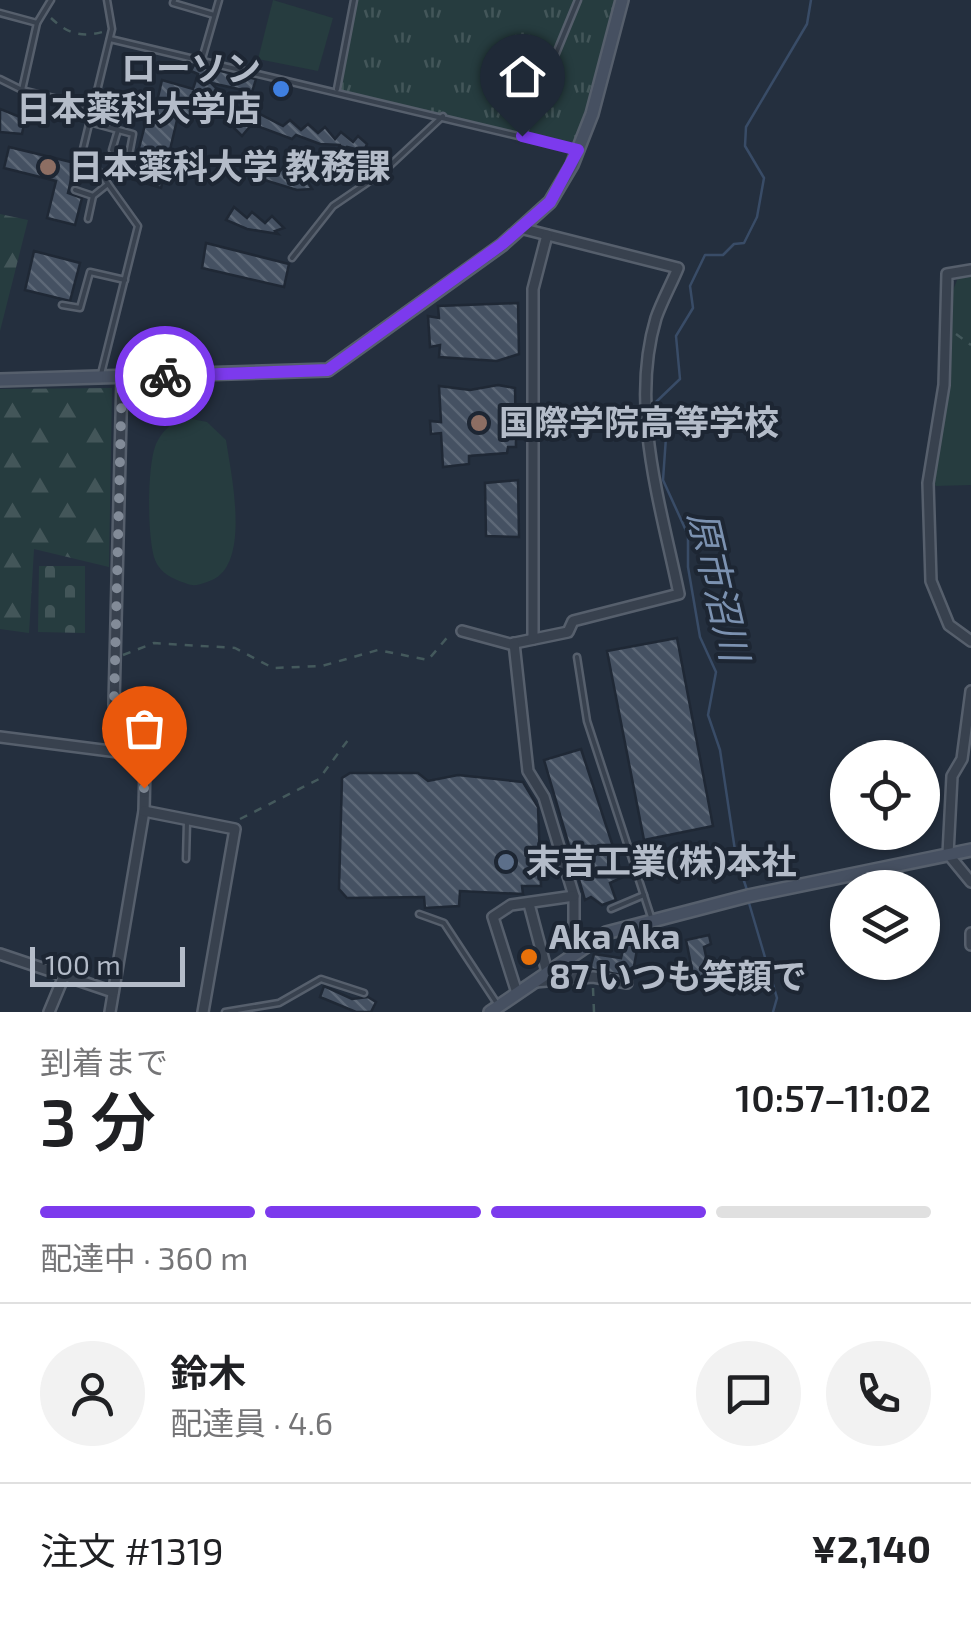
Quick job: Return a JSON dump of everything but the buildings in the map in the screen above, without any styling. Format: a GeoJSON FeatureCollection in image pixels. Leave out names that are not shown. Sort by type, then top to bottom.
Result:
{"type":"FeatureCollection","features":[{"type":"Feature","properties":{"kind":"street"},"geometry":{"type":"LineString","coordinates":[[0,380],[320,373],[550,202],[592,114],[622,0]]}},
{"type":"Feature","properties":{"kind":"street"},"geometry":{"type":"LineString","coordinates":[[462,631],[514,643],[568,632],[573,621],[680,594],[648,444],[656,319],[678,268],[520,228]]}},
{"type":"Feature","properties":{"kind":"street"},"geometry":{"type":"LineString","coordinates":[[534,639],[532,289],[547,235]]}},
{"type":"Feature","properties":{"kind":"street"},"geometry":{"type":"LineString","coordinates":[[970,637],[949,626],[931,580],[928,483],[944,385],[947,274],[971,270]]}},
{"type":"Feature","properties":{"kind":"street"},"geometry":{"type":"LineString","coordinates":[[118,752],[116,657],[122,377]]}},
{"type":"Feature","properties":{"kind":"street"},"geometry":{"type":"LineString","coordinates":[[514,643],[528,770],[544,797],[574,896],[574,953]]}},
{"type":"Feature","properties":{"kind":"street"},"geometry":{"type":"LineString","coordinates":[[971,691],[962,759],[952,776],[948,854],[971,882]]}},
{"type":"Feature","properties":{"kind":"street"},"geometry":{"type":"LineString","coordinates":[[0,737],[118,752],[144,765],[144,811],[127,934],[110,1012]]}},
{"type":"Feature","properties":{"kind":"street"},"geometry":{"type":"LineString","coordinates":[[144,811],[236,829],[203,1012]]}},
{"type":"Feature","properties":{"kind":"street"},"geometry":{"type":"LineString","coordinates":[[504,1005],[606,932],[745,897],[971,850]]}},
{"type":"Feature","properties":{"kind":"street"},"geometry":{"type":"LineString","coordinates":[[504,1005],[493,917],[512,906],[574,896]]}},
{"type":"Feature","properties":{"kind":"street"},"geometry":{"type":"LineString","coordinates":[[529,904],[547,972]]}},
{"type":"Feature","properties":{"kind":"street"},"geometry":{"type":"LineString","coordinates":[[971,933],[971,945]]}},
{"type":"Feature","properties":{"kind":"street"},"geometry":{"type":"LineString","coordinates":[[0,954],[113,992]]}},
{"type":"Feature","properties":{"kind":"street"},"geometry":{"type":"LineString","coordinates":[[49,1012],[64,976]]}},
{"type":"Feature","properties":{"kind":"street"},"geometry":{"type":"LineString","coordinates":[[532,982],[593,977],[628,983]]}},
{"type":"Feature","properties":{"kind":"lane"},"geometry":{"type":"LineString","coordinates":[[22,90],[37,23],[51,0]]}},
{"type":"Feature","properties":{"kind":"lane"},"geometry":{"type":"LineString","coordinates":[[100,378],[138,226],[83,149],[112,29],[108,0]]}},
{"type":"Feature","properties":{"kind":"lane"},"geometry":{"type":"LineString","coordinates":[[174,0],[172,4],[214,15]]}},
{"type":"Feature","properties":{"kind":"lane"},"geometry":{"type":"LineString","coordinates":[[202,59],[218,0]]}},
{"type":"Feature","properties":{"kind":"lane"},"geometry":{"type":"LineString","coordinates":[[336,90],[354,0]]}},
{"type":"Feature","properties":{"kind":"lane"},"geometry":{"type":"LineString","coordinates":[[522,136],[578,0]]}},
{"type":"Feature","properties":{"kind":"lane"},"geometry":{"type":"LineString","coordinates":[[0,13],[37,23]]}},
{"type":"Feature","properties":{"kind":"lane"},"geometry":{"type":"LineString","coordinates":[[110,39],[578,150]]}},
{"type":"Feature","properties":{"kind":"lane"},"geometry":{"type":"LineString","coordinates":[[0,78],[22,90],[92,107]]}},
{"type":"Feature","properties":{"kind":"lane"},"geometry":{"type":"LineString","coordinates":[[292,258],[333,206],[383,172],[443,116]]}},
{"type":"Feature","properties":{"kind":"lane"},"geometry":{"type":"LineString","coordinates":[[88,122],[118,130],[133,134],[129,155],[112,150],[118,130]]}},
{"type":"Feature","properties":{"kind":"lane"},"geometry":{"type":"LineString","coordinates":[[88,219],[92,196],[108,184]]}},
{"type":"Feature","properties":{"kind":"lane"},"geometry":{"type":"LineString","coordinates":[[75,190],[92,196]]}},
{"type":"Feature","properties":{"kind":"lane"},"geometry":{"type":"LineString","coordinates":[[62,304],[80,308],[90,272],[124,280]]}},
{"type":"Feature","properties":{"kind":"lane"},"geometry":{"type":"LineString","coordinates":[[577,656],[587,722],[652,920]]}},
{"type":"Feature","properties":{"kind":"lane"},"geometry":{"type":"LineString","coordinates":[[186,822],[186,859]]}},
{"type":"Feature","properties":{"kind":"lane"},"geometry":{"type":"LineString","coordinates":[[611,909],[644,896]]}},
{"type":"Feature","properties":{"kind":"lane"},"geometry":{"type":"LineString","coordinates":[[418,914],[444,923],[504,1005]]}},
{"type":"Feature","properties":{"kind":"lane"},"geometry":{"type":"LineString","coordinates":[[225,1012],[279,1003],[321,979],[364,993]]}},
{"type":"Feature","properties":{"kind":"path"},"geometry":{"type":"LineString","coordinates":[[44,12],[65,32],[88,37],[112,29]]}},
{"type":"Feature","properties":{"kind":"path"},"geometry":{"type":"LineString","coordinates":[[945,325],[971,346]]}},
{"type":"Feature","properties":{"kind":"path"},"geometry":{"type":"LineString","coordinates":[[116,657],[154,643],[234,648],[273,668],[322,666],[378,650],[428,660],[451,633],[462,631]]}},
{"type":"Feature","properties":{"kind":"path"},"geometry":{"type":"LineString","coordinates":[[236,829],[242,814],[319,779],[348,740]]}},
{"type":"Feature","properties":{"kind":"path"},"geometry":{"type":"LineString","coordinates":[[593,977],[594,1012]]}},
{"type":"Feature","properties":{"kind":"green space"},"geometry":{"type":"Polygon","coordinates":[[[273,0],[333,18],[318,71],[258,59],[273,0]]]}},
{"type":"Feature","properties":{"kind":"green space"},"geometry":{"type":"Polygon","coordinates":[[[357,0],[623,0],[578,150],[337,90],[357,0]]]}},
{"type":"Feature","properties":{"kind":"green space"},"geometry":{"type":"Polygon","coordinates":[[[0,214],[28,220],[0,331],[0,214]]]}},
{"type":"Feature","properties":{"kind":"green space"},"geometry":{"type":"Polygon","coordinates":[[[959,275],[971,275],[971,485],[936,486],[931,482],[951,375],[950,298],[959,275]]]}},
{"type":"Feature","properties":{"kind":"green space"},"geometry":{"type":"Polygon","coordinates":[[[112,388],[109,567],[34,549],[29,633],[0,629],[0,389],[112,388]]]}},
{"type":"Feature","properties":{"kind":"green space"},"geometry":{"type":"Polygon","coordinates":[[[182,417],[207,422],[226,440],[236,519],[230,560],[221,574],[196,585],[176,580],[160,569],[149,520],[156,444],[182,417]]]}},
{"type":"Feature","properties":{"kind":"green space"},"geometry":{"type":"Polygon","coordinates":[[[39,566],[85,566],[85,633],[38,632],[39,566]]]}},
{"type":"Feature","properties":{"kind":"waterway","name":"原市沼川"},"geometry":{"type":"LineString","coordinates":[[747,890],[736,857],[720,750],[708,715],[716,672],[700,637],[688,567],[688,535],[663,480],[666,437],[656,402],[680,379],[676,336],[693,308],[690,286],[705,255],[723,255],[734,244],[744,243],[757,217],[764,178],[745,146],[746,127],[807,24],[811,0]]}},
{"type":"Feature","properties":{"kind":"waterway","name":"原市沼川"},"geometry":{"type":"LineString","coordinates":[[749,903],[777,998],[773,1012]]}},
{"type":"Feature","properties":{"kind":"way so far"},"geometry":{"type":"LineString","coordinates":[[144,788],[144,765],[118,752],[114,704],[122,377],[165,376]]}},
{"type":"Feature","properties":{"kind":"place","name":"ローソン 日本薬科大学店"},"geometry":{"type":"Point","coordinates":[281,89]}},
{"type":"Feature","properties":{"kind":"place","name":"日本薬科大学 教務課"},"geometry":{"type":"Point","coordinates":[48,167]}},
{"type":"Feature","properties":{"kind":"place","name":"国際学院高等学校"},"geometry":{"type":"Point","coordinates":[479,423]}},
{"type":"Feature","properties":{"kind":"place","name":"末吉工業(株)本社"},"geometry":{"type":"Point","coordinates":[506,862]}},
{"type":"Feature","properties":{"kind":"place","name":"Aka Aka 87 いつも笑顔で"},"geometry":{"type":"Point","coordinates":[529,957]}},
{"type":"Feature","properties":{"kind":"route"},"geometry":{"type":"LineString","coordinates":[[165,376],[328,370],[502,244],[550,202],[578,150],[522,136]]}}]}
